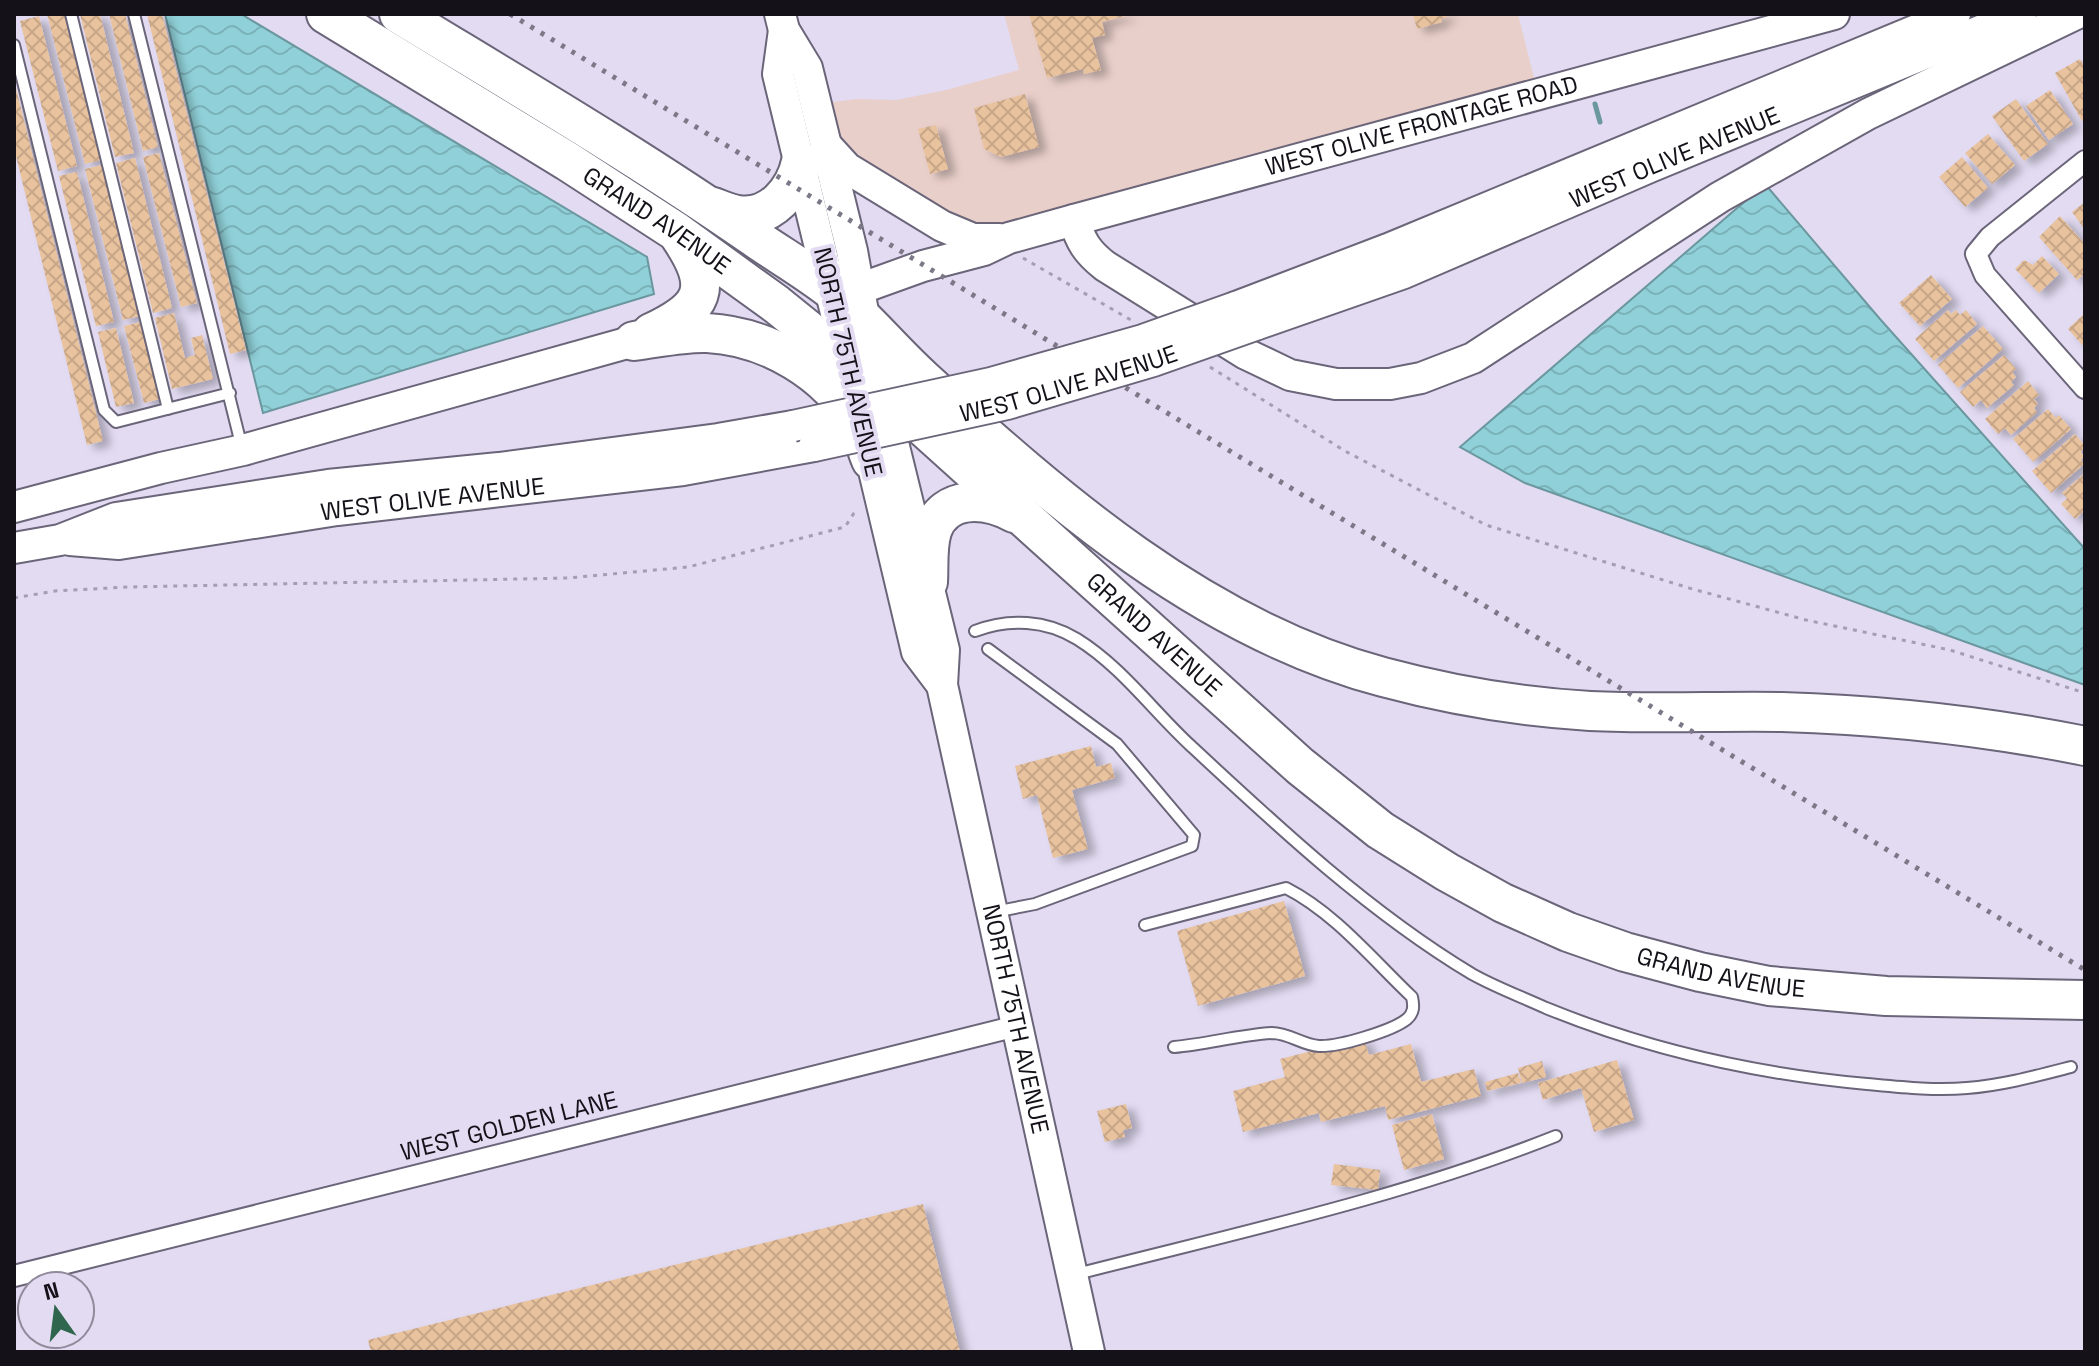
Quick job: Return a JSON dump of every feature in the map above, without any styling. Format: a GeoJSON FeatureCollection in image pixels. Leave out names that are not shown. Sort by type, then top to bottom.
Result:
{"type":"FeatureCollection","features":[{"type":"Feature","properties":{"kind":"highway","name":"GRAND AVENUE"},"geometry":{"type":"LineString","coordinates":[[326,14],[567,161],[675,231],[761,294],[852,322],[880,388],[1323,784],[1380,830],[1447,872],[1503,903],[1568,932],[1625,952],[1727,978],[1829,992],[2085,1000]]}},
{"type":"Feature","properties":{"kind":"highway","name":"GRAND AVENUE"},"geometry":{"type":"LineString","coordinates":[[399,14],[709,206],[921,377],[1039,482],[1157,570],[1202,599],[1274,636],[1382,677],[1475,697],[1553,708],[1627,712],[1779,712],[1902,718],[2085,746]]}},
{"type":"Feature","properties":{"kind":"highway"},"geometry":{"type":"LineString","coordinates":[[709,206],[740,216],[773,206],[793,187],[813,153]]}},
{"type":"Feature","properties":{"kind":"highway"},"geometry":{"type":"LineString","coordinates":[[675,231],[695,261],[699,274],[695,303],[675,322]]}},
{"type":"Feature","properties":{"kind":"highway"},"geometry":{"type":"LineString","coordinates":[[634,341],[675,322],[761,294],[793,291],[852,322]]}},
{"type":"Feature","properties":{"kind":"highway"},"geometry":{"type":"LineString","coordinates":[[634,341],[707,333],[751,341],[781,352],[822,382],[847,408],[859,427],[871,460]]}},
{"type":"Feature","properties":{"kind":"highway"},"geometry":{"type":"LineString","coordinates":[[928,582],[931,534],[941,515],[952,507],[972,501],[988,502],[1032,524]]}},
{"type":"Feature","properties":{"kind":"main road","name":"WEST OLIVE FRONTAGE ROAD"},"geometry":{"type":"LineString","coordinates":[[1011,245],[1074,220],[1834,14]]}},
{"type":"Feature","properties":{"kind":"main road","name":"WEST OLIVE AVENUE"},"geometry":{"type":"LineString","coordinates":[[1246,316],[1403,243],[1955,14]]}},
{"type":"Feature","properties":{"kind":"main road","name":"WEST OLIVE AVENUE"},"geometry":{"type":"LineString","coordinates":[[14,548],[60,540],[116,518],[328,485],[546,462],[718,439],[804,436],[1143,340],[1404,273],[2021,14]]}},
{"type":"Feature","properties":{"kind":"main road"},"geometry":{"type":"LineString","coordinates":[[1074,220],[1081,243],[1089,254],[1257,360],[1290,375],[1336,384],[1390,384],[1421,378],[1473,358],[1720,197],[1868,114],[2076,14]]}},
{"type":"Feature","properties":{"kind":"main road","name":"NORTH 75TH AVENUE"},"geometry":{"type":"LineString","coordinates":[[782,22],[778,74],[813,153],[852,322],[871,460],[880,500],[917,652],[942,685]]}},
{"type":"Feature","properties":{"kind":"main road"},"geometry":{"type":"LineString","coordinates":[[813,153],[847,168],[963,237],[1011,245]]}},
{"type":"Feature","properties":{"kind":"main road"},"geometry":{"type":"LineString","coordinates":[[852,322],[923,266],[1011,245]]}},
{"type":"Feature","properties":{"kind":"main road"},"geometry":{"type":"LineString","coordinates":[[14,507],[243,450],[634,341]]}},
{"type":"Feature","properties":{"kind":"main road","name":"NORTH 75TH AVENUE"},"geometry":{"type":"LineString","coordinates":[[880,388],[944,650],[942,685],[1089,1352]]}},
{"type":"Feature","properties":{"kind":"street"},"geometry":{"type":"LineString","coordinates":[[2085,161],[1990,237],[1976,254],[1985,275],[2085,388]]}},
{"type":"Feature","properties":{"kind":"street","name":"WEST GOLDEN LANE"},"geometry":{"type":"LineString","coordinates":[[14,1276],[1017,1026]]}},
{"type":"Feature","properties":{"kind":"lane"},"geometry":{"type":"LineString","coordinates":[[71,14],[168,409]]}},
{"type":"Feature","properties":{"kind":"lane"},"geometry":{"type":"LineString","coordinates":[[134,14],[243,450]]}},
{"type":"Feature","properties":{"kind":"lane"},"geometry":{"type":"LineString","coordinates":[[14,45],[104,410],[116,422],[230,393]]}},
{"type":"Feature","properties":{"kind":"lane"},"geometry":{"type":"LineString","coordinates":[[975,631],[1015,621],[1043,626],[1076,638],[1116,668],[1164,720],[1327,868],[1403,927],[1474,974],[1590,1026],[1747,1069],[1877,1085],[1965,1089],[2019,1081],[2071,1067]]}},
{"type":"Feature","properties":{"kind":"lane"},"geometry":{"type":"LineString","coordinates":[[988,649],[1117,744],[1194,835],[1192,846],[1035,904],[992,913]]}},
{"type":"Feature","properties":{"kind":"lane"},"geometry":{"type":"LineString","coordinates":[[1145,925],[1286,888],[1305,897],[1324,912],[1412,997],[1414,1008],[1409,1018],[1391,1029],[1331,1045],[1307,1044],[1277,1033],[1174,1047]]}},
{"type":"Feature","properties":{"kind":"lane"},"geometry":{"type":"LineString","coordinates":[[1071,1275],[1336,1208],[1486,1164],[1556,1136]]}},
{"type":"Feature","properties":{"kind":"path"},"geometry":{"type":"LineString","coordinates":[[1011,245],[1130,319]]}},
{"type":"Feature","properties":{"kind":"path"},"geometry":{"type":"LineString","coordinates":[[1210,367],[1345,451],[1486,525],[1718,596],[1806,620],[1900,637],[1950,650],[2085,693]]}},
{"type":"Feature","properties":{"kind":"path"},"geometry":{"type":"LineString","coordinates":[[14,598],[55,591],[128,587],[568,578],[673,568],[753,552],[845,527],[854,513],[880,500]]}},
{"type":"Feature","properties":{"kind":"shaded area"},"geometry":{"type":"Polygon","coordinates":[[[1004,14],[1518,14],[1535,82],[992,229],[979,228],[853,164],[833,134],[825,103],[857,99],[896,100],[1019,70],[1004,14]]]}},
{"type":"Feature","properties":{"kind":"water"},"geometry":{"type":"Polygon","coordinates":[[[165,14],[241,14],[647,257],[654,294],[263,413],[165,14]]]}},
{"type":"Feature","properties":{"kind":"water"},"geometry":{"type":"Polygon","coordinates":[[[1765,184],[1880,319],[2085,549],[2085,685],[1525,483],[1460,447],[1765,184]]]}},
{"type":"Feature","properties":{"kind":"building"},"geometry":{"type":"Polygon","coordinates":[[[47,14],[64,14],[101,160],[85,164],[47,14]]]}},
{"type":"Feature","properties":{"kind":"building"},"geometry":{"type":"Polygon","coordinates":[[[80,14],[100,14],[134,153],[115,157],[80,14]]]}},
{"type":"Feature","properties":{"kind":"building"},"geometry":{"type":"Polygon","coordinates":[[[109,14],[125,14],[158,147],[143,151],[109,14]]]}},
{"type":"Feature","properties":{"kind":"building"},"geometry":{"type":"Polygon","coordinates":[[[147,14],[162,14],[246,350],[230,354],[147,14]]]}},
{"type":"Feature","properties":{"kind":"building"},"geometry":{"type":"Polygon","coordinates":[[[1029,14],[1129,15],[1102,22],[1105,35],[1092,38],[1101,70],[1084,74],[1083,69],[1047,78],[1029,14]]]}},
{"type":"Feature","properties":{"kind":"building"},"geometry":{"type":"Polygon","coordinates":[[[1413,14],[1453,14],[1441,19],[1442,22],[1417,29],[1413,14]]]}},
{"type":"Feature","properties":{"kind":"building"},"geometry":{"type":"Polygon","coordinates":[[[39,16],[77,166],[58,171],[20,21],[39,16]]]}},
{"type":"Feature","properties":{"kind":"building"},"geometry":{"type":"Polygon","coordinates":[[[2080,59],[2085,67],[2085,119],[2082,121],[2055,73],[2080,59]]]}},
{"type":"Feature","properties":{"kind":"building"},"geometry":{"type":"Polygon","coordinates":[[[15,84],[103,441],[87,445],[14,148],[15,84]]]}},
{"type":"Feature","properties":{"kind":"building"},"geometry":{"type":"Polygon","coordinates":[[[2050,90],[2073,124],[2049,140],[2026,106],[2050,90]]]}},
{"type":"Feature","properties":{"kind":"building"},"geometry":{"type":"Polygon","coordinates":[[[1025,94],[1039,147],[1001,157],[984,149],[974,108],[1025,94]]]}},
{"type":"Feature","properties":{"kind":"building"},"geometry":{"type":"Polygon","coordinates":[[[2016,99],[2048,144],[2024,161],[1992,116],[2016,99]]]}},
{"type":"Feature","properties":{"kind":"building"},"geometry":{"type":"Polygon","coordinates":[[[936,125],[948,169],[930,174],[918,129],[936,125]]]}},
{"type":"Feature","properties":{"kind":"building"},"geometry":{"type":"Polygon","coordinates":[[[1988,134],[2015,165],[1992,184],[1965,153],[1988,134]]]}},
{"type":"Feature","properties":{"kind":"building"},"geometry":{"type":"Polygon","coordinates":[[[159,153],[197,303],[181,307],[143,157],[159,153]]]}},
{"type":"Feature","properties":{"kind":"building"},"geometry":{"type":"Polygon","coordinates":[[[1962,157],[1988,188],[1965,207],[1939,177],[1962,157]]]}},
{"type":"Feature","properties":{"kind":"building"},"geometry":{"type":"Polygon","coordinates":[[[135,158],[172,308],[153,313],[116,163],[135,158]]]}},
{"type":"Feature","properties":{"kind":"building"},"geometry":{"type":"Polygon","coordinates":[[[102,165],[140,316],[123,320],[85,169],[102,165]]]}},
{"type":"Feature","properties":{"kind":"building"},"geometry":{"type":"Polygon","coordinates":[[[77,172],[114,322],[96,326],[59,176],[77,172]]]}},
{"type":"Feature","properties":{"kind":"building"},"geometry":{"type":"Polygon","coordinates":[[[2085,202],[2085,230],[2072,212],[2085,202]]]}},
{"type":"Feature","properties":{"kind":"building"},"geometry":{"type":"Polygon","coordinates":[[[2060,216],[2085,244],[2085,274],[2077,280],[2039,237],[2060,216]]]}},
{"type":"Feature","properties":{"kind":"building"},"geometry":{"type":"Polygon","coordinates":[[[2042,256],[2059,274],[2039,293],[2015,269],[2024,260],[2033,265],[2042,256]]]}},
{"type":"Feature","properties":{"kind":"building"},"geometry":{"type":"Polygon","coordinates":[[[1931,275],[1952,299],[1920,326],[1899,303],[1931,275]]]}},
{"type":"Feature","properties":{"kind":"building"},"geometry":{"type":"Polygon","coordinates":[[[1948,310],[1951,314],[1956,310],[1960,315],[1966,310],[1977,324],[1934,361],[1915,339],[1948,310]]]}},
{"type":"Feature","properties":{"kind":"building"},"geometry":{"type":"Polygon","coordinates":[[[174,313],[185,358],[195,355],[191,338],[202,335],[213,379],[172,389],[155,318],[174,313]]]}},
{"type":"Feature","properties":{"kind":"building"},"geometry":{"type":"Polygon","coordinates":[[[2085,313],[2085,348],[2068,329],[2085,313]]]}},
{"type":"Feature","properties":{"kind":"building"},"geometry":{"type":"Polygon","coordinates":[[[141,322],[160,399],[144,403],[124,326],[141,322]]]}},
{"type":"Feature","properties":{"kind":"building"},"geometry":{"type":"Polygon","coordinates":[[[1983,326],[2003,349],[1958,388],[1938,365],[1983,326]]]}},
{"type":"Feature","properties":{"kind":"building"},"geometry":{"type":"Polygon","coordinates":[[[116,328],[134,403],[116,407],[98,332],[116,328]]]}},
{"type":"Feature","properties":{"kind":"building"},"geometry":{"type":"Polygon","coordinates":[[[2004,355],[2016,369],[2012,372],[2016,377],[2011,382],[2014,385],[1987,408],[1981,400],[1973,407],[1960,392],[2004,355]]]}},
{"type":"Feature","properties":{"kind":"building"},"geometry":{"type":"Polygon","coordinates":[[[2028,381],[2039,395],[2034,399],[2038,404],[2034,408],[2037,412],[2011,435],[2005,428],[1998,434],[1985,419],[2028,381]]]}},
{"type":"Feature","properties":{"kind":"building"},"geometry":{"type":"Polygon","coordinates":[[[2048,409],[2056,418],[2059,415],[2071,429],[2033,462],[2013,439],[2048,409]]]}},
{"type":"Feature","properties":{"kind":"building"},"geometry":{"type":"Polygon","coordinates":[[[2075,434],[2085,446],[2081,452],[2084,464],[2051,493],[2032,471],[2075,434]]]}},
{"type":"Feature","properties":{"kind":"building"},"geometry":{"type":"Polygon","coordinates":[[[2085,473],[2085,510],[2075,519],[2061,504],[2067,498],[2062,493],[2085,473]]]}},
{"type":"Feature","properties":{"kind":"building"},"geometry":{"type":"Polygon","coordinates":[[[1091,746],[1096,767],[1111,763],[1115,778],[1072,790],[1088,849],[1053,858],[1037,795],[1023,799],[1015,766],[1091,746]]]}},
{"type":"Feature","properties":{"kind":"building"},"geometry":{"type":"Polygon","coordinates":[[[1284,901],[1305,976],[1198,1006],[1177,931],[1284,901]]]}},
{"type":"Feature","properties":{"kind":"building"},"geometry":{"type":"Polygon","coordinates":[[[1364,1038],[1369,1055],[1411,1044],[1421,1082],[1474,1069],[1481,1096],[1388,1120],[1385,1106],[1321,1122],[1319,1113],[1243,1132],[1233,1091],[1285,1077],[1280,1059],[1364,1038]]]}},
{"type":"Feature","properties":{"kind":"building"},"geometry":{"type":"Polygon","coordinates":[[[1617,1060],[1634,1120],[1594,1132],[1581,1088],[1543,1100],[1538,1083],[1617,1060]]]}},
{"type":"Feature","properties":{"kind":"building"},"geometry":{"type":"Polygon","coordinates":[[[1542,1061],[1546,1077],[1522,1083],[1518,1068],[1542,1061]]]}},
{"type":"Feature","properties":{"kind":"building"},"geometry":{"type":"Polygon","coordinates":[[[1518,1073],[1521,1083],[1487,1091],[1485,1082],[1518,1073]]]}},
{"type":"Feature","properties":{"kind":"building"},"geometry":{"type":"Polygon","coordinates":[[[1126,1104],[1132,1128],[1123,1130],[1125,1137],[1105,1142],[1097,1111],[1126,1104]]]}},
{"type":"Feature","properties":{"kind":"building"},"geometry":{"type":"Polygon","coordinates":[[[1432,1114],[1444,1159],[1404,1170],[1392,1125],[1432,1114]]]}},
{"type":"Feature","properties":{"kind":"building"},"geometry":{"type":"Polygon","coordinates":[[[1334,1164],[1380,1170],[1378,1190],[1331,1185],[1334,1164]]]}},
{"type":"Feature","properties":{"kind":"building"},"geometry":{"type":"Polygon","coordinates":[[[923,1204],[960,1352],[371,1352],[368,1340],[923,1204]]]}},
{"type":"Feature","properties":{"kind":"waterway"},"geometry":{"type":"LineString","coordinates":[[1595,104],[1600,122]]}},
{"type":"Feature","properties":{"kind":"railway"},"geometry":{"type":"LineString","coordinates":[[510,14],[2085,970]]}}]}
